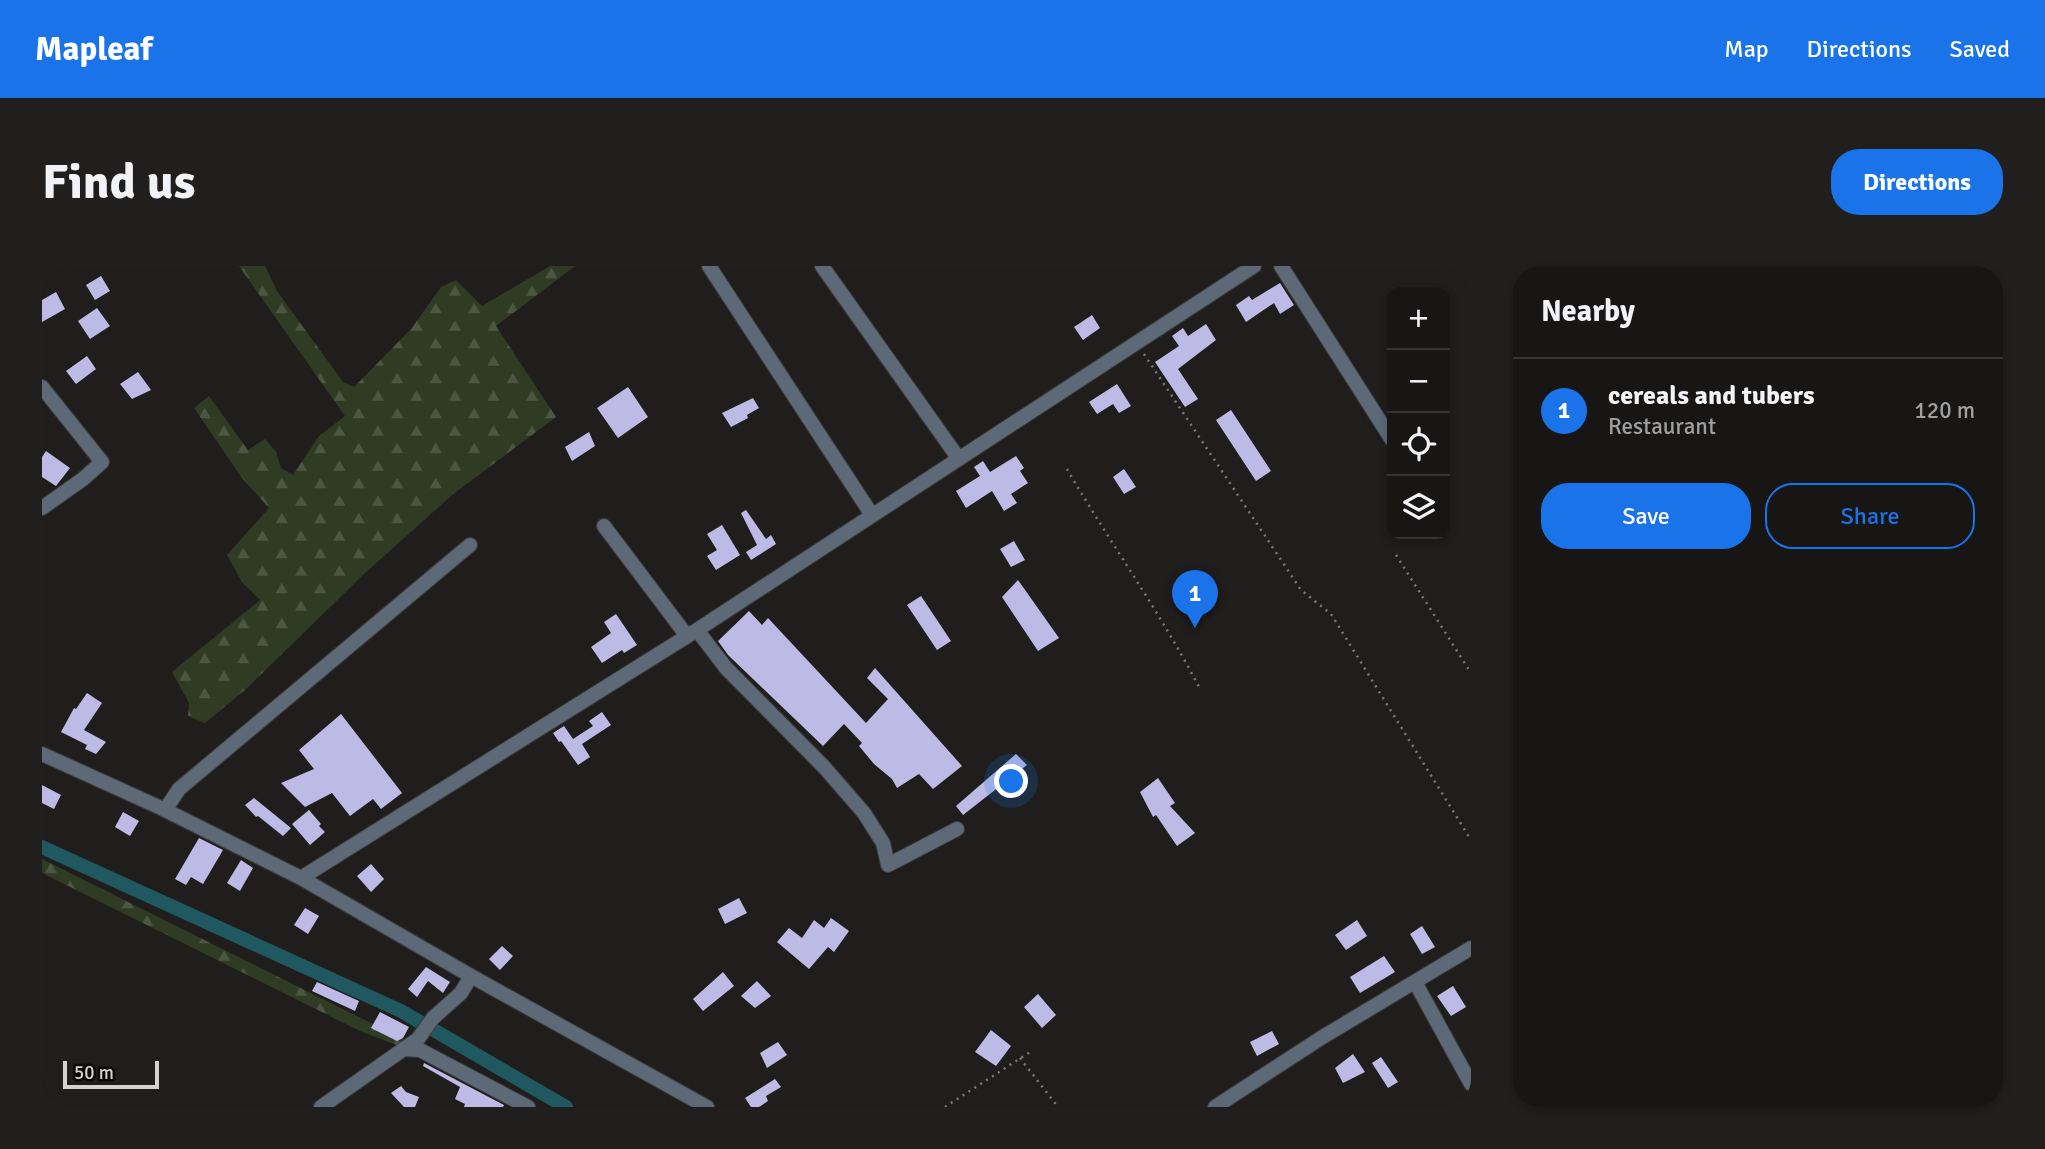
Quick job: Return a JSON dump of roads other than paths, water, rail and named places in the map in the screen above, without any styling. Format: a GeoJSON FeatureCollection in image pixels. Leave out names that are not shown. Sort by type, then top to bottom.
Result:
{"type":"FeatureCollection","features":[{"type":"Feature","properties":{"kind":"street"},"geometry":{"type":"LineString","coordinates":[[709,266],[873,515]]}},
{"type":"Feature","properties":{"kind":"street"},"geometry":{"type":"LineString","coordinates":[[822,266],[959,459]]}},
{"type":"Feature","properties":{"kind":"street"},"geometry":{"type":"LineString","coordinates":[[301,878],[692,633],[1254,266]]}},
{"type":"Feature","properties":{"kind":"street"},"geometry":{"type":"LineString","coordinates":[[1281,266],[1387,432]]}},
{"type":"Feature","properties":{"kind":"street"},"geometry":{"type":"LineString","coordinates":[[42,387],[102,461],[83,479],[42,508]]}},
{"type":"Feature","properties":{"kind":"street"},"geometry":{"type":"LineString","coordinates":[[604,526],[692,633],[824,767],[864,813],[883,843],[888,866],[957,829]]}},
{"type":"Feature","properties":{"kind":"street"},"geometry":{"type":"LineString","coordinates":[[165,810],[179,789],[470,545]]}},
{"type":"Feature","properties":{"kind":"street"},"geometry":{"type":"LineString","coordinates":[[42,754],[165,810],[301,878],[707,1107]]}},
{"type":"Feature","properties":{"kind":"street"},"geometry":{"type":"LineString","coordinates":[[1215,1107],[1321,1038],[1471,948]]}},
{"type":"Feature","properties":{"kind":"street"},"geometry":{"type":"LineString","coordinates":[[320,1107],[418,1039],[433,1018],[461,993],[471,976]]}},
{"type":"Feature","properties":{"kind":"street"},"geometry":{"type":"LineString","coordinates":[[1415,982],[1471,1084]]}},
{"type":"Feature","properties":{"kind":"street"},"geometry":{"type":"LineString","coordinates":[[403,1049],[419,1050],[528,1107]]}},
{"type":"Feature","properties":{"kind":"waterway"},"geometry":{"type":"LineString","coordinates":[[42,847],[401,1011],[566,1107]]}},
{"type":"Feature","properties":{"kind":"place","name":"cereals and tubers"},"geometry":{"type":"Point","coordinates":[1195,628]}}]}
